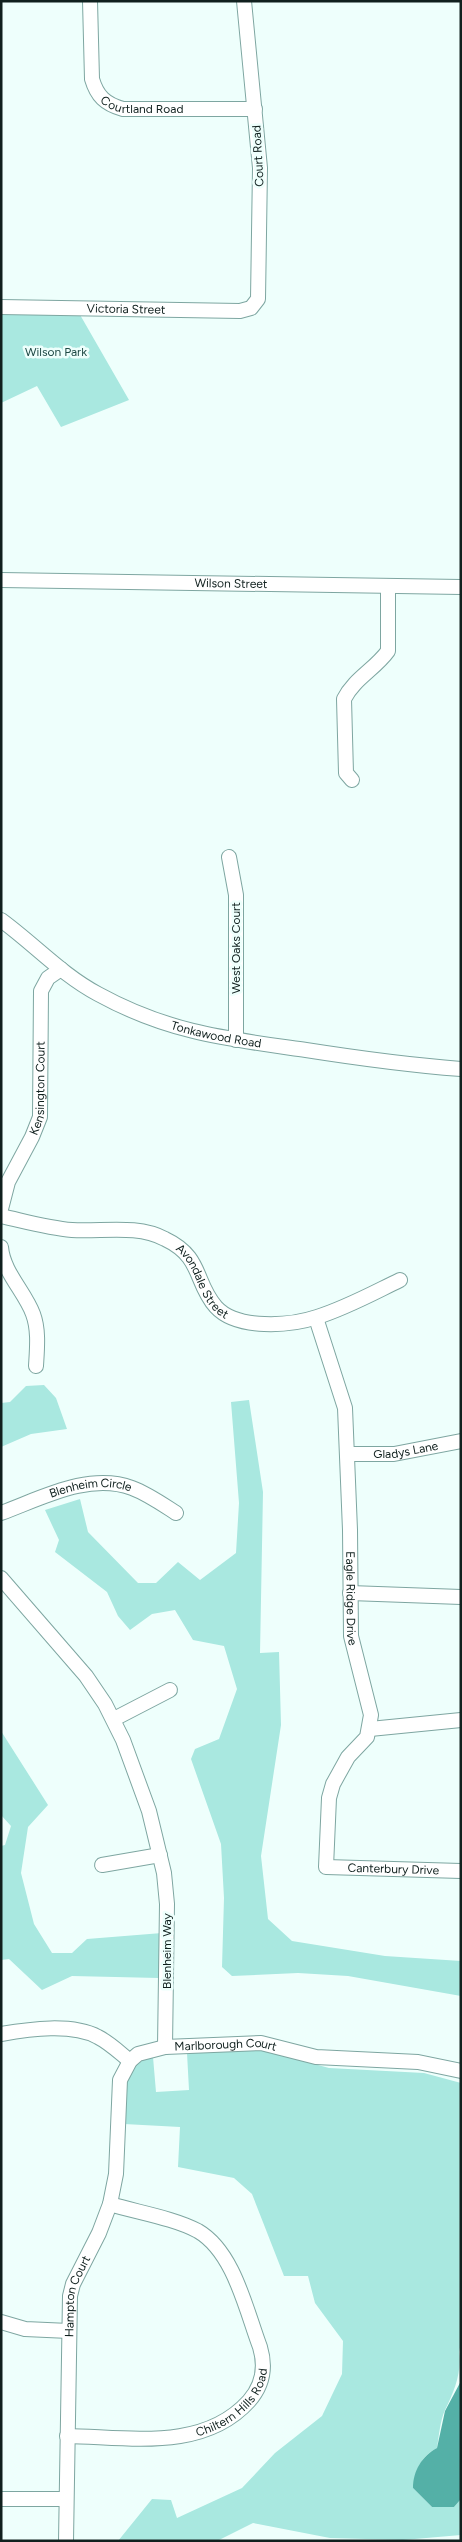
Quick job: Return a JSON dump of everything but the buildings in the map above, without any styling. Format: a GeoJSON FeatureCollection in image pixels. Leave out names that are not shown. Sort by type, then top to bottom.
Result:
{"type":"FeatureCollection","features":[{"type":"Feature","properties":{"kind":"street","name":"Courtland Road"},"geometry":{"type":"LineString","coordinates":[[90,1],[92,79],[95,91],[102,100],[112,106],[123,109],[255,109]]}},
{"type":"Feature","properties":{"kind":"street","name":"Court Road"},"geometry":{"type":"LineString","coordinates":[[244,1],[260,168],[258,299],[251,308]]}},
{"type":"Feature","properties":{"kind":"street","name":"Victoria Street"},"geometry":{"type":"LineString","coordinates":[[1,307],[240,311],[251,308]]}},
{"type":"Feature","properties":{"kind":"street","name":"Wilson Street"},"geometry":{"type":"LineString","coordinates":[[1,580],[461,586]]}},
{"type":"Feature","properties":{"kind":"street"},"geometry":{"type":"LineString","coordinates":[[352,780],[346,773],[344,699],[349,688],[382,660],[388,651],[388,586]]}},
{"type":"Feature","properties":{"kind":"street","name":"West Oaks Court"},"geometry":{"type":"LineString","coordinates":[[229,857],[236,895],[236,1040]]}},
{"type":"Feature","properties":{"kind":"street","name":"Tonkawood Road"},"geometry":{"type":"LineString","coordinates":[[1,920],[61,969],[96,993],[132,1011],[171,1027],[236,1040],[461,1069]]}},
{"type":"Feature","properties":{"kind":"street","name":"Kensington Court"},"geometry":{"type":"LineString","coordinates":[[1,1209],[8,1182],[32,1137],[40,1117],[41,991],[48,978],[61,969]]}},
{"type":"Feature","properties":{"kind":"street","name":"Avondale Street"},"geometry":{"type":"LineString","coordinates":[[1,1216],[68,1230],[149,1232],[178,1246],[189,1257],[198,1270],[209,1296],[226,1315],[251,1323],[277,1323],[316,1318],[400,1280]]}},
{"type":"Feature","properties":{"kind":"street"},"geometry":{"type":"LineString","coordinates":[[1,1246],[8,1268],[33,1314],[37,1336],[36,1366]]}},
{"type":"Feature","properties":{"kind":"street","name":"Eagle Ridge Drive"},"geometry":{"type":"LineString","coordinates":[[316,1318],[345,1408],[348,1454],[351,1636],[370,1704],[370,1728]]}},
{"type":"Feature","properties":{"kind":"street","name":"Gladys Lane"},"geometry":{"type":"LineString","coordinates":[[348,1454],[394,1454],[461,1441]]}},
{"type":"Feature","properties":{"kind":"street","name":"Blenheim Circle"},"geometry":{"type":"LineString","coordinates":[[1,1513],[74,1487],[103,1482],[132,1488],[176,1513]]}},
{"type":"Feature","properties":{"kind":"street","name":"Blenheim Way"},"geometry":{"type":"LineString","coordinates":[[1,1578],[86,1676],[114,1719],[149,1811],[160,1855],[167,1904],[165,2047]]}},
{"type":"Feature","properties":{"kind":"street"},"geometry":{"type":"LineString","coordinates":[[350,1593],[461,1597]]}},
{"type":"Feature","properties":{"kind":"street"},"geometry":{"type":"LineString","coordinates":[[114,1719],[170,1690]]}},
{"type":"Feature","properties":{"kind":"street"},"geometry":{"type":"LineString","coordinates":[[370,1728],[461,1720]]}},
{"type":"Feature","properties":{"kind":"street","name":"Canterbury Drive"},"geometry":{"type":"LineString","coordinates":[[370,1728],[367,1737],[348,1757],[333,1784],[329,1798],[326,1867],[461,1871]]}},
{"type":"Feature","properties":{"kind":"street"},"geometry":{"type":"LineString","coordinates":[[102,1865],[160,1855]]}},
{"type":"Feature","properties":{"kind":"street"},"geometry":{"type":"LineString","coordinates":[[1,2034],[41,2030],[85,2032],[98,2037],[130,2061]]}},
{"type":"Feature","properties":{"kind":"street","name":"Marlborough Court"},"geometry":{"type":"LineString","coordinates":[[130,2061],[149,2050],[165,2047],[261,2043],[316,2057],[418,2062],[461,2071]]}},
{"type":"Feature","properties":{"kind":"street","name":"Hampton Court"},"geometry":{"type":"LineString","coordinates":[[66,2541],[69,2331],[73,2284],[99,2233],[110,2204],[116,2174],[120,2080],[130,2061]]}},
{"type":"Feature","properties":{"kind":"street","name":"Chiltern Hills Road"},"geometry":{"type":"LineString","coordinates":[[67,2436],[169,2437],[203,2432],[233,2416],[245,2405],[260,2384],[263,2371],[260,2347],[228,2263],[220,2250],[197,2231],[110,2204]]}},
{"type":"Feature","properties":{"kind":"street"},"geometry":{"type":"LineString","coordinates":[[1,2322],[25,2329],[69,2331]]}},
{"type":"Feature","properties":{"kind":"street"},"geometry":{"type":"LineString","coordinates":[[1,2499],[66,2499]]}},
{"type":"Feature","properties":{"kind":"green space","name":"Wilson Park"},"geometry":{"type":"Polygon","coordinates":[[[1,313],[79,313],[129,400],[61,427],[37,386],[1,403],[1,313]]]}},
{"type":"Feature","properties":{"kind":"green space"},"geometry":{"type":"Polygon","coordinates":[[[44,1385],[56,1398],[67,1429],[31,1434],[1,1447],[1,1403],[10,1402],[26,1386],[44,1385]]]}},
{"type":"Feature","properties":{"kind":"green space"},"geometry":{"type":"Polygon","coordinates":[[[249,1400],[263,1492],[260,1653],[279,1652],[281,1725],[261,1856],[268,1919],[292,1941],[385,1956],[461,1961],[461,1996],[348,1976],[298,1973],[232,1976],[222,1967],[224,1898],[221,1844],[191,1759],[195,1749],[219,1739],[237,1689],[224,1646],[193,1640],[175,1610],[152,1614],[130,1630],[118,1616],[107,1592],[55,1552],[59,1540],[45,1510],[80,1499],[88,1532],[138,1583],[156,1583],[178,1562],[200,1580],[236,1553],[239,1503],[231,1402],[249,1400]]]}},
{"type":"Feature","properties":{"kind":"green space"},"geometry":{"type":"Polygon","coordinates":[[[1,1731],[48,1805],[28,1827],[21,1873],[34,1924],[52,1953],[72,1953],[87,1939],[162,1933],[159,1978],[72,1976],[42,1990],[9,1959],[1,1960],[1,1846],[5,1845],[11,1826],[1,1815],[1,1731]]]}},
{"type":"Feature","properties":{"kind":"green space"},"geometry":{"type":"Polygon","coordinates":[[[266,2051],[329,2068],[424,2073],[461,2083],[460,2360],[454,2389],[442,2419],[437,2448],[420,2465],[413,2488],[432,2507],[454,2507],[461,2499],[461,2535],[403,2540],[330,2538],[253,2523],[217,2541],[118,2541],[152,2499],[171,2500],[177,2518],[242,2488],[275,2453],[322,2416],[342,2374],[343,2341],[315,2303],[308,2276],[284,2276],[252,2194],[234,2178],[178,2167],[180,2127],[124,2124],[124,2093],[126,2083],[129,2074],[142,2060],[153,2057],[156,2092],[189,2090],[187,2053],[266,2051]]]}},
{"type":"Feature","properties":{"kind":"shaded area"},"geometry":{"type":"Polygon","coordinates":[[[461,2381],[461,2499],[454,2507],[432,2507],[413,2488],[413,2482],[419,2465],[427,2455],[437,2448],[445,2411],[461,2381]]]}}]}
